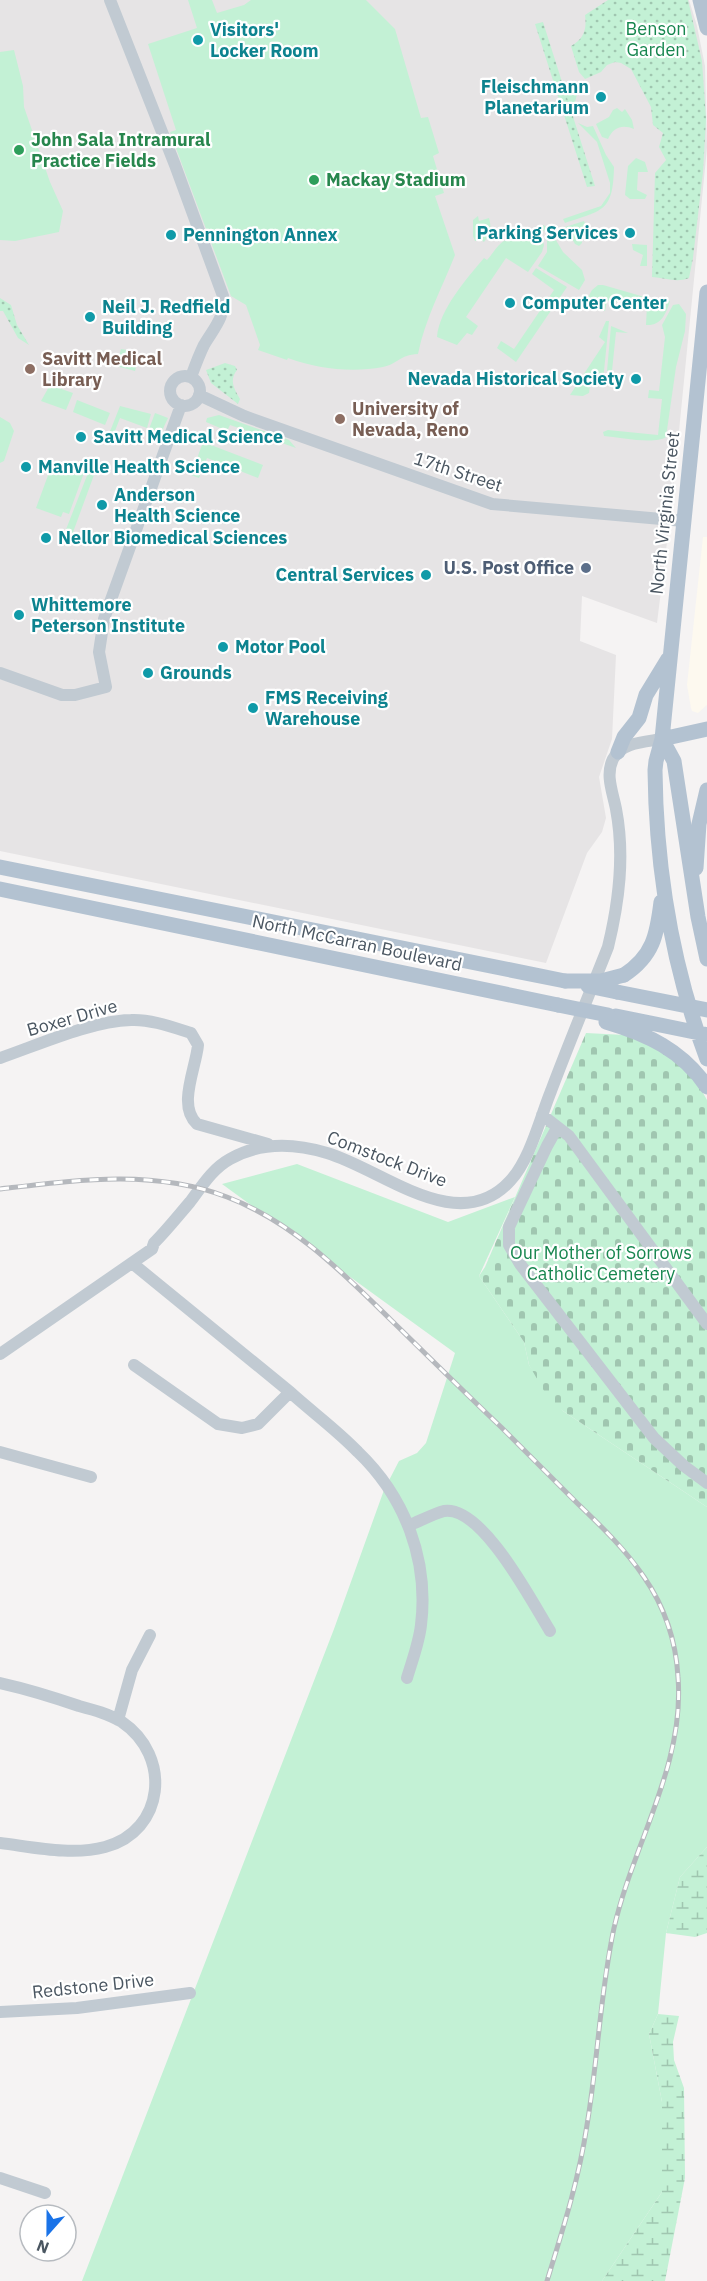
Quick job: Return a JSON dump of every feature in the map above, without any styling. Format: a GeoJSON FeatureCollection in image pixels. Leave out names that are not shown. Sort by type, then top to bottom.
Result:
{"type":"FeatureCollection","features":[{"type":"Feature","properties":{"kind":"main road"},"geometry":{"type":"LineString","coordinates":[[700,0],[707,28]]}},
{"type":"Feature","properties":{"kind":"main road","name":"North Virginia Street"},"geometry":{"type":"LineString","coordinates":[[707,291],[662,739],[656,760],[655,798],[663,887],[672,939],[689,1006],[703,1033],[707,1059]]}},
{"type":"Feature","properties":{"kind":"main road"},"geometry":{"type":"LineString","coordinates":[[618,752],[624,736],[639,718],[646,695],[670,657]]}},
{"type":"Feature","properties":{"kind":"main road"},"geometry":{"type":"LineString","coordinates":[[707,729],[662,739],[674,761],[678,799],[707,959]]}},
{"type":"Feature","properties":{"kind":"main road"},"geometry":{"type":"LineString","coordinates":[[694,889],[699,824],[707,790]]}},
{"type":"Feature","properties":{"kind":"main road","name":"North McCarran Boulevard"},"geometry":{"type":"LineString","coordinates":[[0,867],[707,1010]]}},
{"type":"Feature","properties":{"kind":"main road"},"geometry":{"type":"LineString","coordinates":[[565,981],[601,981],[624,975],[641,961],[654,941],[663,887]]}},
{"type":"Feature","properties":{"kind":"main road","name":"North McCarran Boulevard"},"geometry":{"type":"LineString","coordinates":[[0,889],[558,1005],[607,1018],[703,1033]]}},
{"type":"Feature","properties":{"kind":"main road"},"geometry":{"type":"LineString","coordinates":[[607,1018],[669,1048],[691,1065],[707,1087]]}},
{"type":"Feature","properties":{"kind":"street"},"geometry":{"type":"LineString","coordinates":[[110,0],[167,144],[223,296],[224,310],[221,318],[204,345],[191,377]]}},
{"type":"Feature","properties":{"kind":"street"},"geometry":{"type":"LineString","coordinates":[[180,376],[191,377],[199,386],[199,395],[194,403],[181,405],[171,397],[170,387],[180,376]]}},
{"type":"Feature","properties":{"kind":"street","name":"17th Street"},"geometry":{"type":"LineString","coordinates":[[199,395],[244,416],[492,504],[684,521]]}},
{"type":"Feature","properties":{"kind":"street"},"geometry":{"type":"LineString","coordinates":[[0,673],[62,695],[75,696],[106,687],[99,652],[101,630],[181,405]]}},
{"type":"Feature","properties":{"kind":"street"},"geometry":{"type":"LineString","coordinates":[[618,752],[632,744],[662,739]]}},
{"type":"Feature","properties":{"kind":"street","name":"Comstock Drive"},"geometry":{"type":"LineString","coordinates":[[0,1352],[152,1249],[154,1243],[205,1181],[221,1165],[246,1152],[266,1146],[275,1146],[326,1153],[410,1190],[458,1204],[472,1202],[499,1191],[517,1173],[608,947],[615,920],[621,875],[620,843],[609,779],[609,770],[618,752]]}},
{"type":"Feature","properties":{"kind":"street","name":"Boxer Drive"},"geometry":{"type":"LineString","coordinates":[[0,1058],[63,1037],[133,1020],[190,1033],[198,1044],[188,1104],[192,1119],[197,1124],[275,1146]]}},
{"type":"Feature","properties":{"kind":"street"},"geometry":{"type":"LineString","coordinates":[[542,1115],[569,1136],[707,1324]]}},
{"type":"Feature","properties":{"kind":"street"},"geometry":{"type":"LineString","coordinates":[[557,1128],[509,1227],[509,1245],[520,1264],[654,1438],[684,1466],[707,1483]]}},
{"type":"Feature","properties":{"kind":"street"},"geometry":{"type":"LineString","coordinates":[[132,1263],[290,1392],[359,1452],[387,1486],[410,1525],[421,1570],[422,1626],[407,1678]]}},
{"type":"Feature","properties":{"kind":"street"},"geometry":{"type":"LineString","coordinates":[[134,1365],[218,1424],[242,1428],[258,1424],[290,1392]]}},
{"type":"Feature","properties":{"kind":"street"},"geometry":{"type":"LineString","coordinates":[[0,1452],[91,1477]]}},
{"type":"Feature","properties":{"kind":"street"},"geometry":{"type":"LineString","coordinates":[[410,1525],[446,1511],[469,1517],[490,1538],[550,1631]]}},
{"type":"Feature","properties":{"kind":"street"},"geometry":{"type":"LineString","coordinates":[[118,1720],[132,1670],[150,1635]]}},
{"type":"Feature","properties":{"kind":"street"},"geometry":{"type":"LineString","coordinates":[[0,1683],[41,1693],[118,1720],[144,1743],[156,1771],[156,1785],[148,1813],[138,1827],[121,1841],[89,1851],[0,1843]]}},
{"type":"Feature","properties":{"kind":"street","name":"Redstone Drive"},"geometry":{"type":"LineString","coordinates":[[0,2012],[77,2008],[190,1994]]}},
{"type":"Feature","properties":{"kind":"street"},"geometry":{"type":"LineString","coordinates":[[0,2178],[45,2193]]}},
{"type":"Feature","properties":{"kind":"shaded area","name":"University of Nevada, Reno"},"geometry":{"type":"Polygon","coordinates":[[[0,0],[689,0],[705,66],[707,148],[672,502],[657,623],[582,596],[580,641],[616,655],[612,739],[599,777],[606,818],[602,832],[587,853],[546,963],[0,851],[0,0]]]}},
{"type":"Feature","properties":{"kind":"shaded area"},"geometry":{"type":"Polygon","coordinates":[[[703,537],[707,537],[707,705],[698,713],[692,711],[687,685],[703,537]]]}},
{"type":"Feature","properties":{"kind":"green space","name":"Mackay Stadium"},"geometry":{"type":"Polygon","coordinates":[[[188,0],[212,0],[217,13],[244,5],[251,0],[366,0],[395,29],[421,118],[428,117],[439,153],[433,156],[444,193],[435,196],[455,255],[429,316],[418,354],[407,356],[383,367],[347,370],[311,365],[288,358],[287,360],[258,350],[260,345],[246,305],[231,296],[170,132],[176,130],[148,44],[197,28],[188,0]]]}},
{"type":"Feature","properties":{"kind":"green space","name":"Benson Garden"},"geometry":{"type":"Polygon","coordinates":[[[608,0],[688,0],[702,61],[706,119],[703,172],[689,278],[675,280],[652,277],[655,173],[666,160],[659,147],[663,133],[653,125],[651,107],[631,69],[615,62],[585,79],[579,72],[571,46],[584,33],[585,15],[608,0]]]}},
{"type":"Feature","properties":{"kind":"green space"},"geometry":{"type":"Polygon","coordinates":[[[543,22],[595,186],[587,187],[535,24],[543,22]]]}},
{"type":"Feature","properties":{"kind":"green space","name":"John Sala Intramural Practice Fields"},"geometry":{"type":"Polygon","coordinates":[[[14,50],[23,86],[24,107],[50,182],[63,211],[59,232],[15,241],[0,240],[0,52],[14,50]]]}},
{"type":"Feature","properties":{"kind":"green space"},"geometry":{"type":"Polygon","coordinates":[[[581,83],[572,116],[565,96],[570,84],[581,83]]]}},
{"type":"Feature","properties":{"kind":"green space"},"geometry":{"type":"Polygon","coordinates":[[[617,108],[622,112],[625,109],[632,120],[634,129],[619,128],[608,139],[602,137],[596,124],[609,117],[617,108]]]}},
{"type":"Feature","properties":{"kind":"green space"},"geometry":{"type":"Polygon","coordinates":[[[578,123],[587,127],[593,126],[614,167],[613,182],[608,201],[603,207],[589,215],[565,223],[563,219],[601,206],[610,193],[610,183],[597,142],[578,123]]]}},
{"type":"Feature","properties":{"kind":"green space"},"geometry":{"type":"Polygon","coordinates":[[[636,158],[645,162],[648,172],[638,172],[637,190],[647,195],[645,199],[630,199],[625,195],[628,166],[636,158]]]}},
{"type":"Feature","properties":{"kind":"green space"},"geometry":{"type":"Polygon","coordinates":[[[478,216],[479,221],[489,218],[490,222],[490,231],[484,242],[475,241],[473,236],[473,220],[478,216]]]}},
{"type":"Feature","properties":{"kind":"green space"},"geometry":{"type":"Polygon","coordinates":[[[584,221],[586,226],[582,233],[582,243],[579,246],[575,244],[565,227],[584,221]]]}},
{"type":"Feature","properties":{"kind":"green space"},"geometry":{"type":"Polygon","coordinates":[[[543,225],[547,227],[546,230],[516,236],[543,225]]]}},
{"type":"Feature","properties":{"kind":"green space"},"geometry":{"type":"Polygon","coordinates":[[[547,234],[553,235],[563,252],[582,270],[585,280],[579,290],[538,266],[547,252],[547,234]]]}},
{"type":"Feature","properties":{"kind":"green space"},"geometry":{"type":"Polygon","coordinates":[[[542,238],[544,245],[542,252],[528,272],[506,258],[466,317],[478,326],[472,335],[467,333],[457,345],[437,337],[448,305],[484,258],[487,260],[504,241],[542,238]]]}},
{"type":"Feature","properties":{"kind":"green space"},"geometry":{"type":"Polygon","coordinates":[[[632,244],[647,245],[647,266],[640,266],[643,255],[633,250],[632,244]]]}},
{"type":"Feature","properties":{"kind":"green space"},"geometry":{"type":"Polygon","coordinates":[[[536,268],[567,287],[516,362],[497,348],[501,341],[514,349],[554,290],[532,274],[536,268]]]}},
{"type":"Feature","properties":{"kind":"green space"},"geometry":{"type":"Polygon","coordinates":[[[598,285],[648,298],[670,301],[665,315],[656,324],[646,325],[647,305],[607,301],[605,311],[591,306],[588,297],[598,285]]]}},
{"type":"Feature","properties":{"kind":"green space"},"geometry":{"type":"Polygon","coordinates":[[[0,298],[11,305],[17,325],[29,345],[18,338],[3,311],[0,311],[0,298]]]}},
{"type":"Feature","properties":{"kind":"green space"},"geometry":{"type":"Polygon","coordinates":[[[679,304],[686,314],[685,331],[676,367],[666,437],[645,440],[604,436],[603,432],[608,430],[658,435],[662,399],[648,398],[649,390],[659,391],[665,337],[662,325],[673,305],[679,304]]]}},
{"type":"Feature","properties":{"kind":"green space"},"geometry":{"type":"Polygon","coordinates":[[[606,321],[609,321],[603,381],[598,381],[598,373],[592,372],[589,393],[583,396],[570,395],[605,342],[599,337],[606,321]]]}},
{"type":"Feature","properties":{"kind":"green space"},"geometry":{"type":"Polygon","coordinates":[[[611,326],[628,333],[616,332],[612,371],[607,371],[611,326]]]}},
{"type":"Feature","properties":{"kind":"green space"},"geometry":{"type":"Polygon","coordinates":[[[121,349],[127,350],[124,360],[137,364],[135,371],[116,366],[121,349]]]}},
{"type":"Feature","properties":{"kind":"green space"},"geometry":{"type":"Polygon","coordinates":[[[225,363],[235,366],[237,370],[233,381],[240,399],[238,404],[211,383],[206,370],[225,363]]]}},
{"type":"Feature","properties":{"kind":"green space"},"geometry":{"type":"Polygon","coordinates":[[[50,385],[73,393],[66,410],[41,401],[50,385]]]}},
{"type":"Feature","properties":{"kind":"green space"},"geometry":{"type":"Polygon","coordinates":[[[77,400],[110,413],[105,425],[73,412],[77,400]]]}},
{"type":"Feature","properties":{"kind":"green space"},"geometry":{"type":"Polygon","coordinates":[[[120,406],[151,414],[147,428],[120,418],[113,436],[109,434],[120,406]]]}},
{"type":"Feature","properties":{"kind":"green space"},"geometry":{"type":"Polygon","coordinates":[[[155,413],[168,418],[161,433],[149,429],[155,413]]]}},
{"type":"Feature","properties":{"kind":"green space"},"geometry":{"type":"Polygon","coordinates":[[[219,415],[289,440],[296,448],[230,425],[227,431],[206,422],[207,418],[219,415]]]}},
{"type":"Feature","properties":{"kind":"green space"},"geometry":{"type":"Polygon","coordinates":[[[0,417],[10,423],[14,431],[4,461],[0,463],[0,417]]]}},
{"type":"Feature","properties":{"kind":"green space"},"geometry":{"type":"Polygon","coordinates":[[[203,442],[263,465],[258,478],[207,458],[199,478],[191,475],[203,442]]]}},
{"type":"Feature","properties":{"kind":"green space"},"geometry":{"type":"Polygon","coordinates":[[[69,464],[85,470],[69,514],[63,512],[61,517],[36,508],[50,470],[62,470],[69,464]]]}},
{"type":"Feature","properties":{"kind":"green space"},"geometry":{"type":"Polygon","coordinates":[[[88,473],[94,475],[72,535],[65,532],[88,473]]]}},
{"type":"Feature","properties":{"kind":"green space","name":"Our Mother of Sorrows Catholic Cemetery"},"geometry":{"type":"Polygon","coordinates":[[[586,1033],[625,1035],[643,1040],[678,1063],[698,1084],[707,1100],[707,1507],[563,1411],[547,1396],[529,1365],[524,1342],[479,1276],[485,1267],[586,1033]]]}},
{"type":"Feature","properties":{"kind":"green space"},"geometry":{"type":"Polygon","coordinates":[[[297,1164],[448,1222],[515,1197],[479,1276],[524,1342],[529,1365],[563,1411],[707,1507],[707,1847],[680,1877],[666,1933],[658,2014],[649,2034],[662,2102],[662,2192],[602,2281],[82,2281],[334,1629],[384,1490],[399,1461],[417,1453],[426,1443],[455,1353],[222,1184],[297,1164]]]}},
{"type":"Feature","properties":{"kind":"green space"},"geometry":{"type":"Polygon","coordinates":[[[707,1847],[707,1933],[695,1937],[666,1933],[680,1877],[707,1847]]]}},
{"type":"Feature","properties":{"kind":"green space"},"geometry":{"type":"Polygon","coordinates":[[[658,2014],[679,2016],[673,2042],[674,2060],[684,2088],[685,2178],[665,2281],[602,2281],[662,2192],[662,2102],[649,2034],[658,2014]]]}},
{"type":"Feature","properties":{"kind":"railway"},"geometry":{"type":"LineString","coordinates":[[0,1189],[86,1180],[115,1179],[171,1183],[199,1188],[227,1197],[274,1220],[315,1250],[373,1302],[604,1529],[637,1567],[651,1588],[668,1624],[675,1650],[678,1710],[674,1742],[666,1773],[622,1897],[614,1928],[605,1977],[584,2145],[570,2204],[547,2281]]}},
{"type":"Feature","properties":{"kind":"place","name":"Visitors' Locker Room"},"geometry":{"type":"Point","coordinates":[198,40]}},
{"type":"Feature","properties":{"kind":"place","name":"Fleischmann Planetarium"},"geometry":{"type":"Point","coordinates":[601,97]}},
{"type":"Feature","properties":{"kind":"place","name":"John Sala Intramural Practice Fields"},"geometry":{"type":"Point","coordinates":[19,150]}},
{"type":"Feature","properties":{"kind":"place","name":"Mackay Stadium"},"geometry":{"type":"Point","coordinates":[314,180]}},
{"type":"Feature","properties":{"kind":"place","name":"Parking Services"},"geometry":{"type":"Point","coordinates":[630,233]}},
{"type":"Feature","properties":{"kind":"place","name":"Pennington Annex"},"geometry":{"type":"Point","coordinates":[171,235]}},
{"type":"Feature","properties":{"kind":"place","name":"Computer Center"},"geometry":{"type":"Point","coordinates":[510,303]}},
{"type":"Feature","properties":{"kind":"place","name":"Neil J. Redfield Building"},"geometry":{"type":"Point","coordinates":[90,317]}},
{"type":"Feature","properties":{"kind":"place","name":"Savitt Medical Library"},"geometry":{"type":"Point","coordinates":[30,369]}},
{"type":"Feature","properties":{"kind":"place","name":"Nevada Historical Society"},"geometry":{"type":"Point","coordinates":[636,379]}},
{"type":"Feature","properties":{"kind":"place","name":"University of Nevada, Reno"},"geometry":{"type":"Point","coordinates":[340,419]}},
{"type":"Feature","properties":{"kind":"place","name":"Savitt Medical Science"},"geometry":{"type":"Point","coordinates":[81,437]}},
{"type":"Feature","properties":{"kind":"place","name":"Manville Health Science"},"geometry":{"type":"Point","coordinates":[26,467]}},
{"type":"Feature","properties":{"kind":"place","name":"Anderson Health Science"},"geometry":{"type":"Point","coordinates":[102,505]}},
{"type":"Feature","properties":{"kind":"place","name":"Nellor Biomedical Sciences"},"geometry":{"type":"Point","coordinates":[46,538]}},
{"type":"Feature","properties":{"kind":"place","name":"U.S. Post Office"},"geometry":{"type":"Point","coordinates":[586,568]}},
{"type":"Feature","properties":{"kind":"place","name":"Central Services"},"geometry":{"type":"Point","coordinates":[426,575]}},
{"type":"Feature","properties":{"kind":"place","name":"Whittemore Peterson Institute"},"geometry":{"type":"Point","coordinates":[19,615]}},
{"type":"Feature","properties":{"kind":"place","name":"Motor Pool"},"geometry":{"type":"Point","coordinates":[223,647]}},
{"type":"Feature","properties":{"kind":"place","name":"Grounds"},"geometry":{"type":"Point","coordinates":[148,673]}},
{"type":"Feature","properties":{"kind":"place","name":"FMS Receiving Warehouse"},"geometry":{"type":"Point","coordinates":[253,708]}}]}
